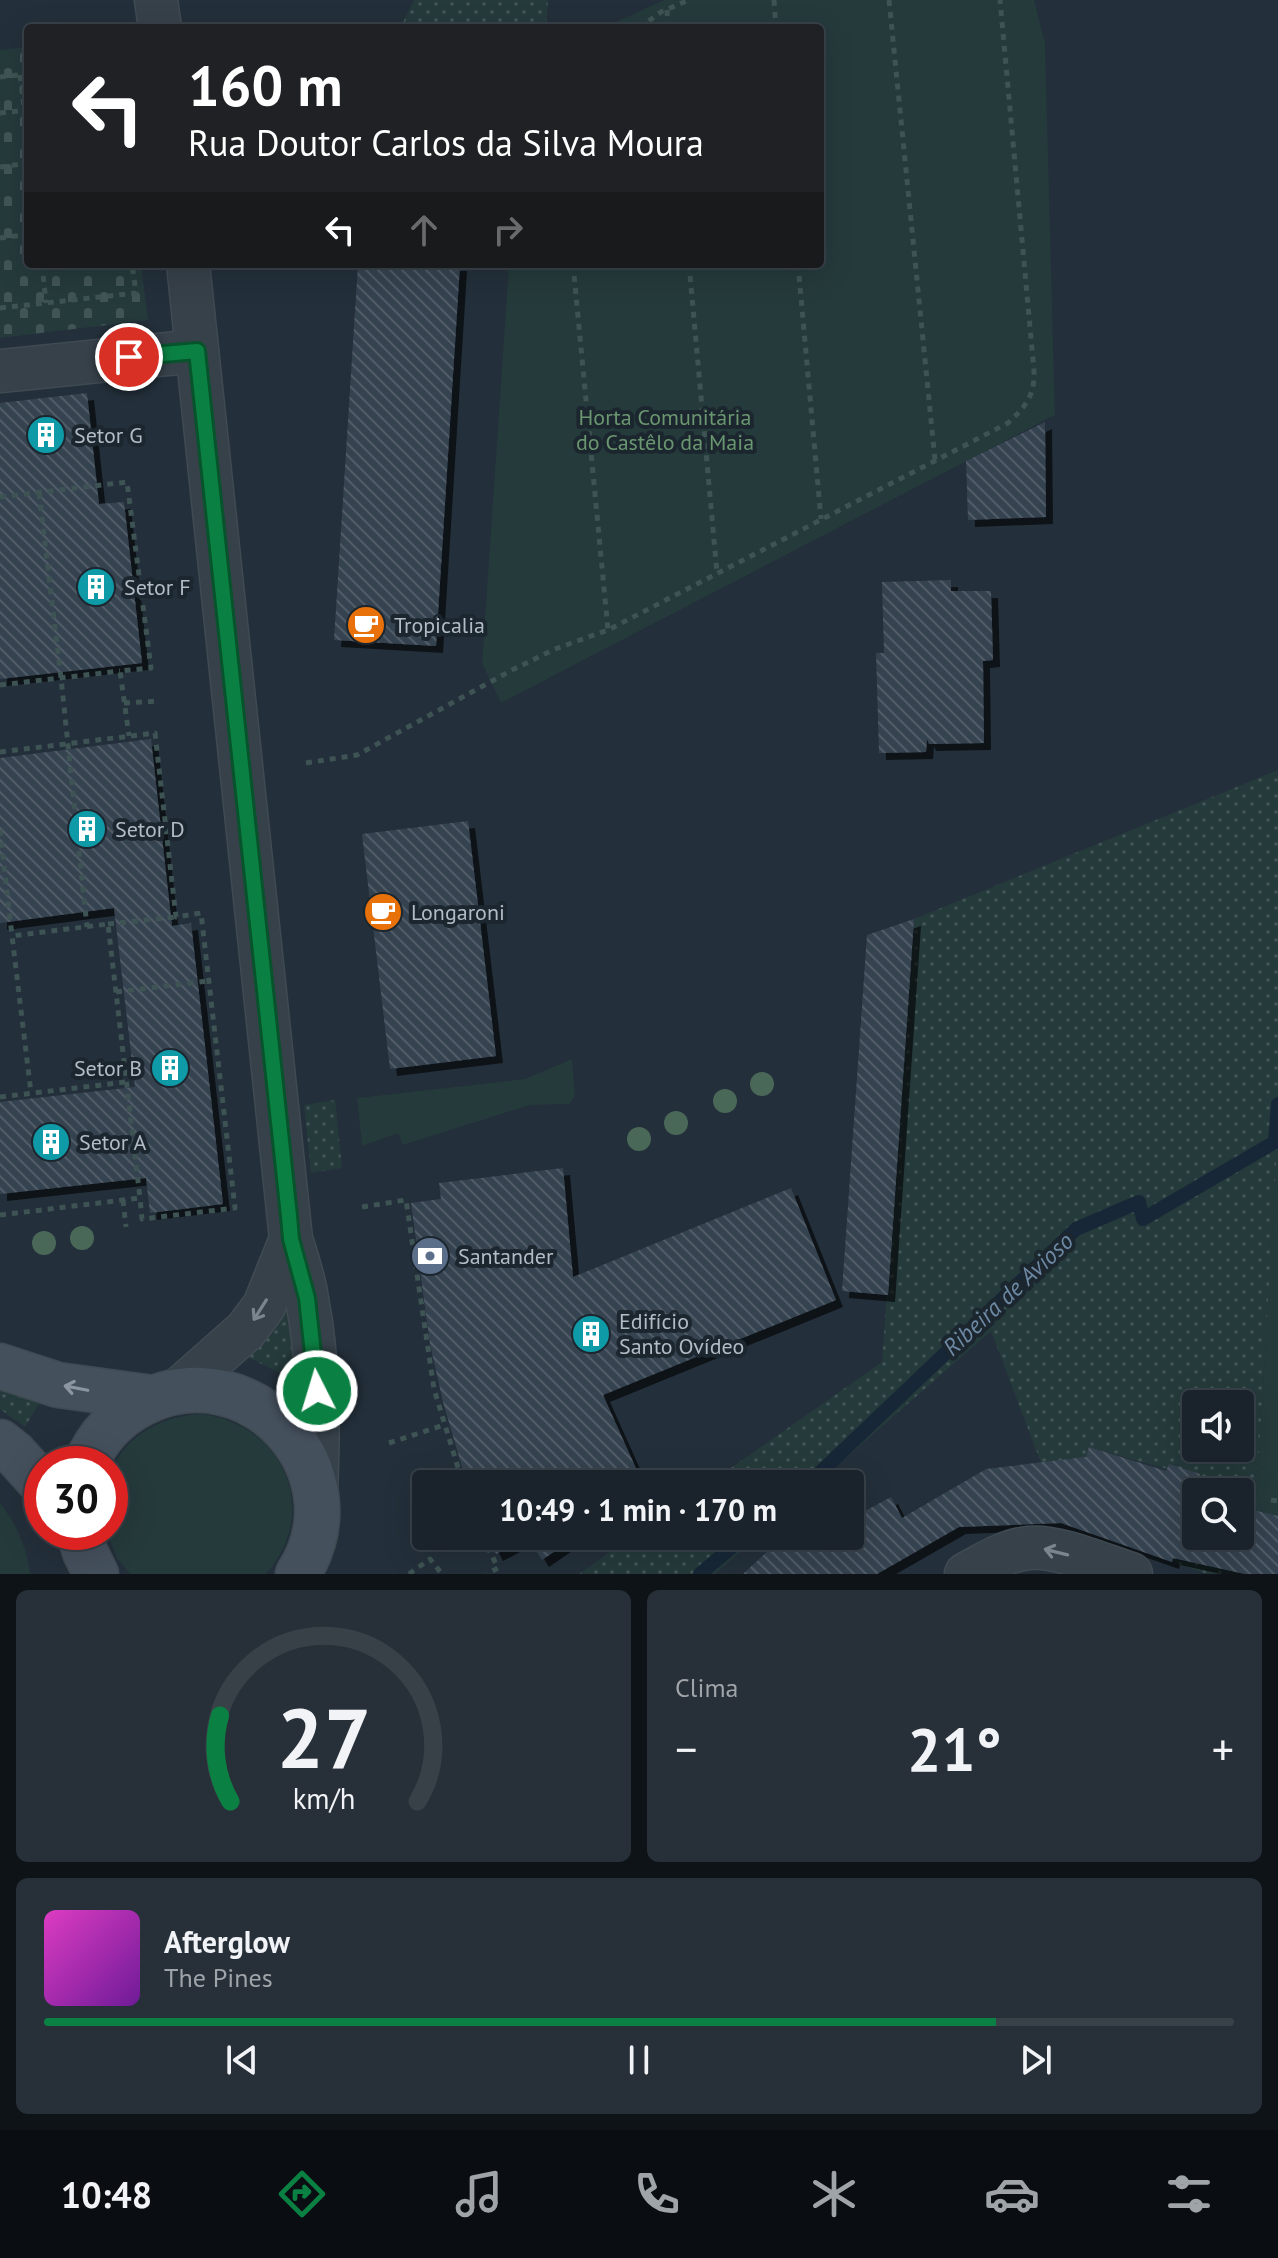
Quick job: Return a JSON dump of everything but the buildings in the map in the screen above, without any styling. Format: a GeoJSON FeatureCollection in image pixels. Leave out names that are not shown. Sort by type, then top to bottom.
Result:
{"type":"FeatureCollection","features":[{"type":"Feature","properties":{"kind":"main road"},"geometry":{"type":"LineString","coordinates":[[0,1366],[58,1385],[165,1395]]}},
{"type":"Feature","properties":{"kind":"main road"},"geometry":{"type":"LineString","coordinates":[[96,1446],[113,1423],[135,1407],[165,1395],[194,1390],[226,1393],[254,1404],[287,1430],[311,1471],[316,1505],[336,1574]]}},
{"type":"Feature","properties":{"kind":"main road"},"geometry":{"type":"LineString","coordinates":[[0,1442],[24,1464]]}},
{"type":"Feature","properties":{"kind":"main road"},"geometry":{"type":"LineString","coordinates":[[298,1574],[312,1544],[316,1505]]}},
{"type":"Feature","properties":{"kind":"street"},"geometry":{"type":"LineString","coordinates":[[156,0],[159,24]]}},
{"type":"Feature","properties":{"kind":"street"},"geometry":{"type":"LineString","coordinates":[[188,268],[291,1239],[307,1298],[314,1361],[319,1421],[316,1505]]}},
{"type":"Feature","properties":{"kind":"street"},"geometry":{"type":"LineString","coordinates":[[0,371],[197,351]]}},
{"type":"Feature","properties":{"kind":"street"},"geometry":{"type":"LineString","coordinates":[[165,1395],[246,1330],[264,1306],[291,1239]]}},
{"type":"Feature","properties":{"kind":"street"},"geometry":{"type":"LineString","coordinates":[[966,1574],[1029,1547],[1051,1549],[1131,1574]]}},
{"type":"Feature","properties":{"kind":"path"},"geometry":{"type":"LineString","coordinates":[[645,24],[689,0]]}},
{"type":"Feature","properties":{"kind":"path"},"geometry":{"type":"LineString","coordinates":[[774,0],[776,24]]}},
{"type":"Feature","properties":{"kind":"path"},"geometry":{"type":"LineString","coordinates":[[889,0],[935,460]]}},
{"type":"Feature","properties":{"kind":"path"},"geometry":{"type":"LineString","coordinates":[[306,763],[357,755],[512,670],[555,649],[608,630],[1008,423],[1026,406],[1035,389],[1000,0]]}},
{"type":"Feature","properties":{"kind":"path"},"geometry":{"type":"LineString","coordinates":[[667,10],[668,24]]}},
{"type":"Feature","properties":{"kind":"path"},"geometry":{"type":"LineString","coordinates":[[0,77],[24,74]]}},
{"type":"Feature","properties":{"kind":"path"},"geometry":{"type":"LineString","coordinates":[[20,75],[24,98]]}},
{"type":"Feature","properties":{"kind":"path"},"geometry":{"type":"LineString","coordinates":[[0,113],[24,110]]}},
{"type":"Feature","properties":{"kind":"path"},"geometry":{"type":"LineString","coordinates":[[0,167],[24,164]]}},
{"type":"Feature","properties":{"kind":"path"},"geometry":{"type":"LineString","coordinates":[[0,238],[24,235]]}},
{"type":"Feature","properties":{"kind":"path"},"geometry":{"type":"LineString","coordinates":[[42,268],[46,303]]}},
{"type":"Feature","properties":{"kind":"path"},"geometry":{"type":"LineString","coordinates":[[0,308],[136,293],[133,268]]}},
{"type":"Feature","properties":{"kind":"path"},"geometry":{"type":"LineString","coordinates":[[573,268],[608,630]]}},
{"type":"Feature","properties":{"kind":"path"},"geometry":{"type":"LineString","coordinates":[[689,268],[717,573]]}},
{"type":"Feature","properties":{"kind":"path"},"geometry":{"type":"LineString","coordinates":[[798,268],[821,519]]}},
{"type":"Feature","properties":{"kind":"path"},"geometry":{"type":"LineString","coordinates":[[0,497],[127,482],[151,668],[0,685]]}},
{"type":"Feature","properties":{"kind":"path"},"geometry":{"type":"LineString","coordinates":[[39,493],[87,927]]}},
{"type":"Feature","properties":{"kind":"path"},"geometry":{"type":"LineString","coordinates":[[120,671],[129,736]]}},
{"type":"Feature","properties":{"kind":"path"},"geometry":{"type":"LineString","coordinates":[[124,703],[159,701]]}},
{"type":"Feature","properties":{"kind":"path"},"geometry":{"type":"LineString","coordinates":[[0,752],[155,733],[176,917]]}},
{"type":"Feature","properties":{"kind":"path"},"geometry":{"type":"LineString","coordinates":[[0,830],[31,1093]]}},
{"type":"Feature","properties":{"kind":"path"},"geometry":{"type":"LineString","coordinates":[[12,936],[108,924],[176,917],[201,913],[235,1208],[142,1219],[108,924]]}},
{"type":"Feature","properties":{"kind":"path"},"geometry":{"type":"LineString","coordinates":[[116,992],[208,981]]}},
{"type":"Feature","properties":{"kind":"path"},"geometry":{"type":"LineString","coordinates":[[0,1097],[126,1082]]}},
{"type":"Feature","properties":{"kind":"path"},"geometry":{"type":"LineString","coordinates":[[0,1215],[140,1198]]}},
{"type":"Feature","properties":{"kind":"path"},"geometry":{"type":"LineString","coordinates":[[123,1200],[126,1227]]}},
{"type":"Feature","properties":{"kind":"path"},"geometry":{"type":"LineString","coordinates":[[362,1207],[406,1200],[434,1389],[458,1470]]}},
{"type":"Feature","properties":{"kind":"path"},"geometry":{"type":"LineString","coordinates":[[389,1443],[444,1425]]}},
{"type":"Feature","properties":{"kind":"path"},"geometry":{"type":"LineString","coordinates":[[487,1574],[498,1568],[489,1550]]}},
{"type":"Feature","properties":{"kind":"path"},"geometry":{"type":"LineString","coordinates":[[409,1574],[430,1559],[442,1574]]}},
{"type":"Feature","properties":{"kind":"green space"},"geometry":{"type":"Polygon","coordinates":[[[414,0],[548,0],[546,24],[402,24],[414,0]]]}},
{"type":"Feature","properties":{"kind":"green space","name":"Horta Comunitária do Castêlo da Maia"},"geometry":{"type":"Polygon","coordinates":[[[664,0],[1034,0],[1045,43],[1055,415],[501,703],[482,663],[509,268],[824,268],[824,24],[612,24],[664,0]]]}},
{"type":"Feature","properties":{"kind":"green space"},"geometry":{"type":"Polygon","coordinates":[[[24,47],[24,268],[142,268],[148,320],[0,338],[0,50],[24,47]]]}},
{"type":"Feature","properties":{"kind":"green space"},"geometry":{"type":"Polygon","coordinates":[[[1278,770],[1278,1140],[1254,1502],[1254,1478],[1199,1478],[1200,1475],[1169,1464],[1167,1469],[1089,1447],[1080,1475],[1047,1479],[991,1331],[832,1470],[728,1470],[882,1362],[914,919],[1278,770]]]}},
{"type":"Feature","properties":{"kind":"green space"},"geometry":{"type":"Polygon","coordinates":[[[572,1059],[575,1096],[569,1104],[530,1105],[403,1145],[398,1133],[362,1146],[357,1098],[525,1079],[572,1059]]]}},
{"type":"Feature","properties":{"kind":"green space"},"geometry":{"type":"Polygon","coordinates":[[[335,1100],[342,1168],[311,1173],[304,1105],[335,1100]]]}},
{"type":"Feature","properties":{"kind":"green space"},"geometry":{"type":"Polygon","coordinates":[[[1278,1134],[1278,1574],[1230,1574],[1238,1550],[1254,1550],[1254,1502],[1257,1493],[1278,1134]]]}},
{"type":"Feature","properties":{"kind":"green space"},"geometry":{"type":"Polygon","coordinates":[[[288,1306],[299,1382],[247,1357],[288,1306]]]}},
{"type":"Feature","properties":{"kind":"green space"},"geometry":{"type":"Polygon","coordinates":[[[0,1387],[41,1400],[25,1427],[0,1409],[0,1387]]]}},
{"type":"Feature","properties":{"kind":"green space"},"geometry":{"type":"Polygon","coordinates":[[[201,1414],[230,1421],[254,1434],[272,1452],[285,1474],[292,1498],[291,1523],[283,1549],[266,1574],[130,1574],[117,1558],[114,1550],[128,1550],[128,1446],[146,1430],[201,1414]]]}},
{"type":"Feature","properties":{"kind":"green space"},"geometry":{"type":"Polygon","coordinates":[[[0,1503],[20,1537],[30,1574],[0,1574],[0,1503]]]}},
{"type":"Feature","properties":{"kind":"green space"},"geometry":{"type":"Polygon","coordinates":[[[1182,1531],[1182,1550],[1238,1550],[1230,1574],[1207,1574],[1172,1562],[1182,1531]]]}},
{"type":"Feature","properties":{"kind":"green space"},"geometry":{"type":"Polygon","coordinates":[[[613,1550],[742,1550],[715,1574],[579,1574],[613,1550]]]}},
{"type":"Feature","properties":{"kind":"waterway","name":"Ribeira de Avioso"},"geometry":{"type":"LineString","coordinates":[[823,1470],[1076,1229],[1139,1202],[1143,1219],[1275,1142],[1278,1104]]}},
{"type":"Feature","properties":{"kind":"waterway","name":"Ribeira de Avioso"},"geometry":{"type":"LineString","coordinates":[[700,1574],[728,1550]]}},
{"type":"Feature","properties":{"kind":"place","name":"Setor G"},"geometry":{"type":"Point","coordinates":[46,435]}},
{"type":"Feature","properties":{"kind":"place","name":"Setor F"},"geometry":{"type":"Point","coordinates":[96,587]}},
{"type":"Feature","properties":{"kind":"place","name":"Tropicalia"},"geometry":{"type":"Point","coordinates":[366,625]}},
{"type":"Feature","properties":{"kind":"place","name":"Setor D"},"geometry":{"type":"Point","coordinates":[87,829]}},
{"type":"Feature","properties":{"kind":"place","name":"Longaroni"},"geometry":{"type":"Point","coordinates":[383,912]}},
{"type":"Feature","properties":{"kind":"place","name":"Setor B"},"geometry":{"type":"Point","coordinates":[170,1068]}},
{"type":"Feature","properties":{"kind":"place","name":"Setor A"},"geometry":{"type":"Point","coordinates":[51,1142]}},
{"type":"Feature","properties":{"kind":"place","name":"Santander"},"geometry":{"type":"Point","coordinates":[430,1256]}},
{"type":"Feature","properties":{"kind":"place","name":"Edifício Santo Ovídeo"},"geometry":{"type":"Point","coordinates":[591,1334]}},
{"type":"Feature","properties":{"kind":"route"},"geometry":{"type":"LineString","coordinates":[[129,357],[197,351],[291,1239],[307,1298],[317,1391]]}}]}
